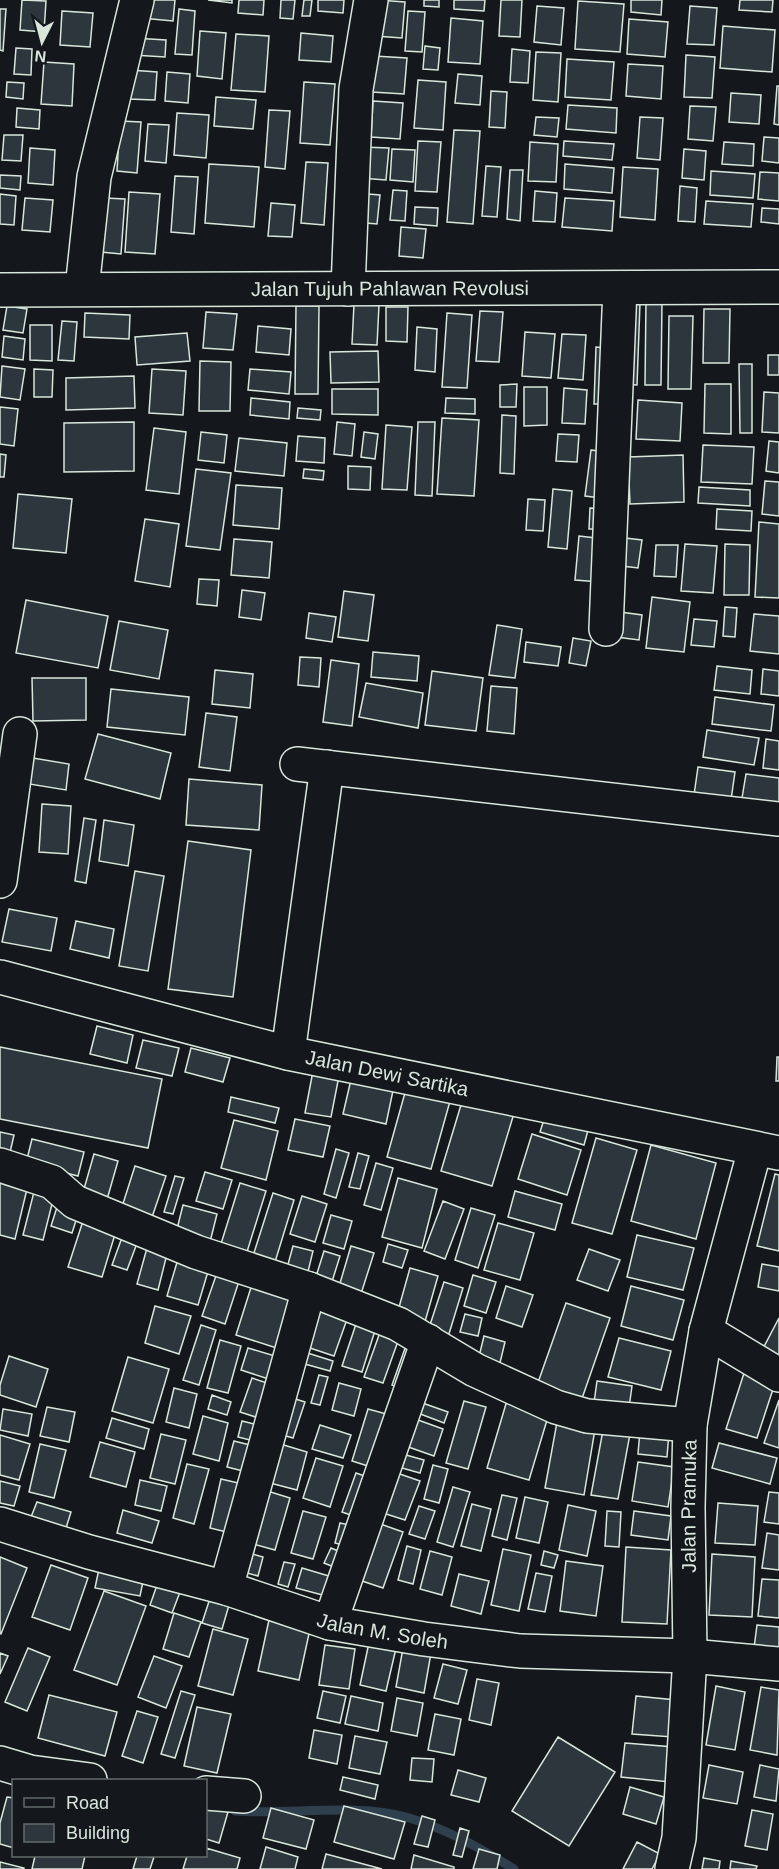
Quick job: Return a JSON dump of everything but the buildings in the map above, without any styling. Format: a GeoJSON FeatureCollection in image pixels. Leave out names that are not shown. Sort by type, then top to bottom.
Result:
{"type":"FeatureCollection","features":[{"type":"Feature","properties":{"kind":"street"},"geometry":{"type":"LineString","coordinates":[[82,289],[94,177],[137,0]]}},
{"type":"Feature","properties":{"kind":"street"},"geometry":{"type":"LineString","coordinates":[[348,289],[357,89],[371,0]]}},
{"type":"Feature","properties":{"kind":"street","name":"Jalan Tujuh Pahlawan Revolusi"},"geometry":{"type":"LineString","coordinates":[[0,290],[779,287]]}},
{"type":"Feature","properties":{"kind":"street"},"geometry":{"type":"LineString","coordinates":[[606,629],[620,288]]}},
{"type":"Feature","properties":{"kind":"street"},"geometry":{"type":"LineString","coordinates":[[0,881],[20,734]]}},
{"type":"Feature","properties":{"kind":"street"},"geometry":{"type":"LineString","coordinates":[[288,1053],[312,766],[779,819]]}},
{"type":"Feature","properties":{"kind":"street","name":"Jalan Dewi Sartika"},"geometry":{"type":"LineString","coordinates":[[0,978],[288,1053],[767,1151]]}},
{"type":"Feature","properties":{"kind":"street","name":"Jalan Pramuka"},"geometry":{"type":"LineString","coordinates":[[672,1869],[678,1838],[690,1656],[688,1507],[690,1425],[706,1331],[767,1151]]}},
{"type":"Feature","properties":{"kind":"street"},"geometry":{"type":"LineString","coordinates":[[0,1165],[52,1182],[75,1202],[196,1252],[309,1289],[398,1324],[475,1370],[570,1412],[634,1422],[690,1425]]}},
{"type":"Feature","properties":{"kind":"street"},"geometry":{"type":"LineString","coordinates":[[226,1588],[309,1289]]}},
{"type":"Feature","properties":{"kind":"street"},"geometry":{"type":"LineString","coordinates":[[706,1331],[779,1375]]}},
{"type":"Feature","properties":{"kind":"street"},"geometry":{"type":"LineString","coordinates":[[330,1623],[428,1341]]}},
{"type":"Feature","properties":{"kind":"street","name":"Jalan M. Soleh"},"geometry":{"type":"LineString","coordinates":[[0,1524],[89,1552],[226,1588],[330,1623],[520,1652],[690,1656],[779,1664]]}},
{"type":"Feature","properties":{"kind":"street"},"geometry":{"type":"LineString","coordinates":[[0,1763],[30,1772],[82,1779]]}},
{"type":"Feature","properties":{"kind":"street"},"geometry":{"type":"LineString","coordinates":[[207,1792],[244,1796]]}},
{"type":"Feature","properties":{"kind":"waterway"},"geometry":{"type":"LineString","coordinates":[[235,1811],[344,1810],[406,1817],[448,1833],[514,1869]]}}]}
